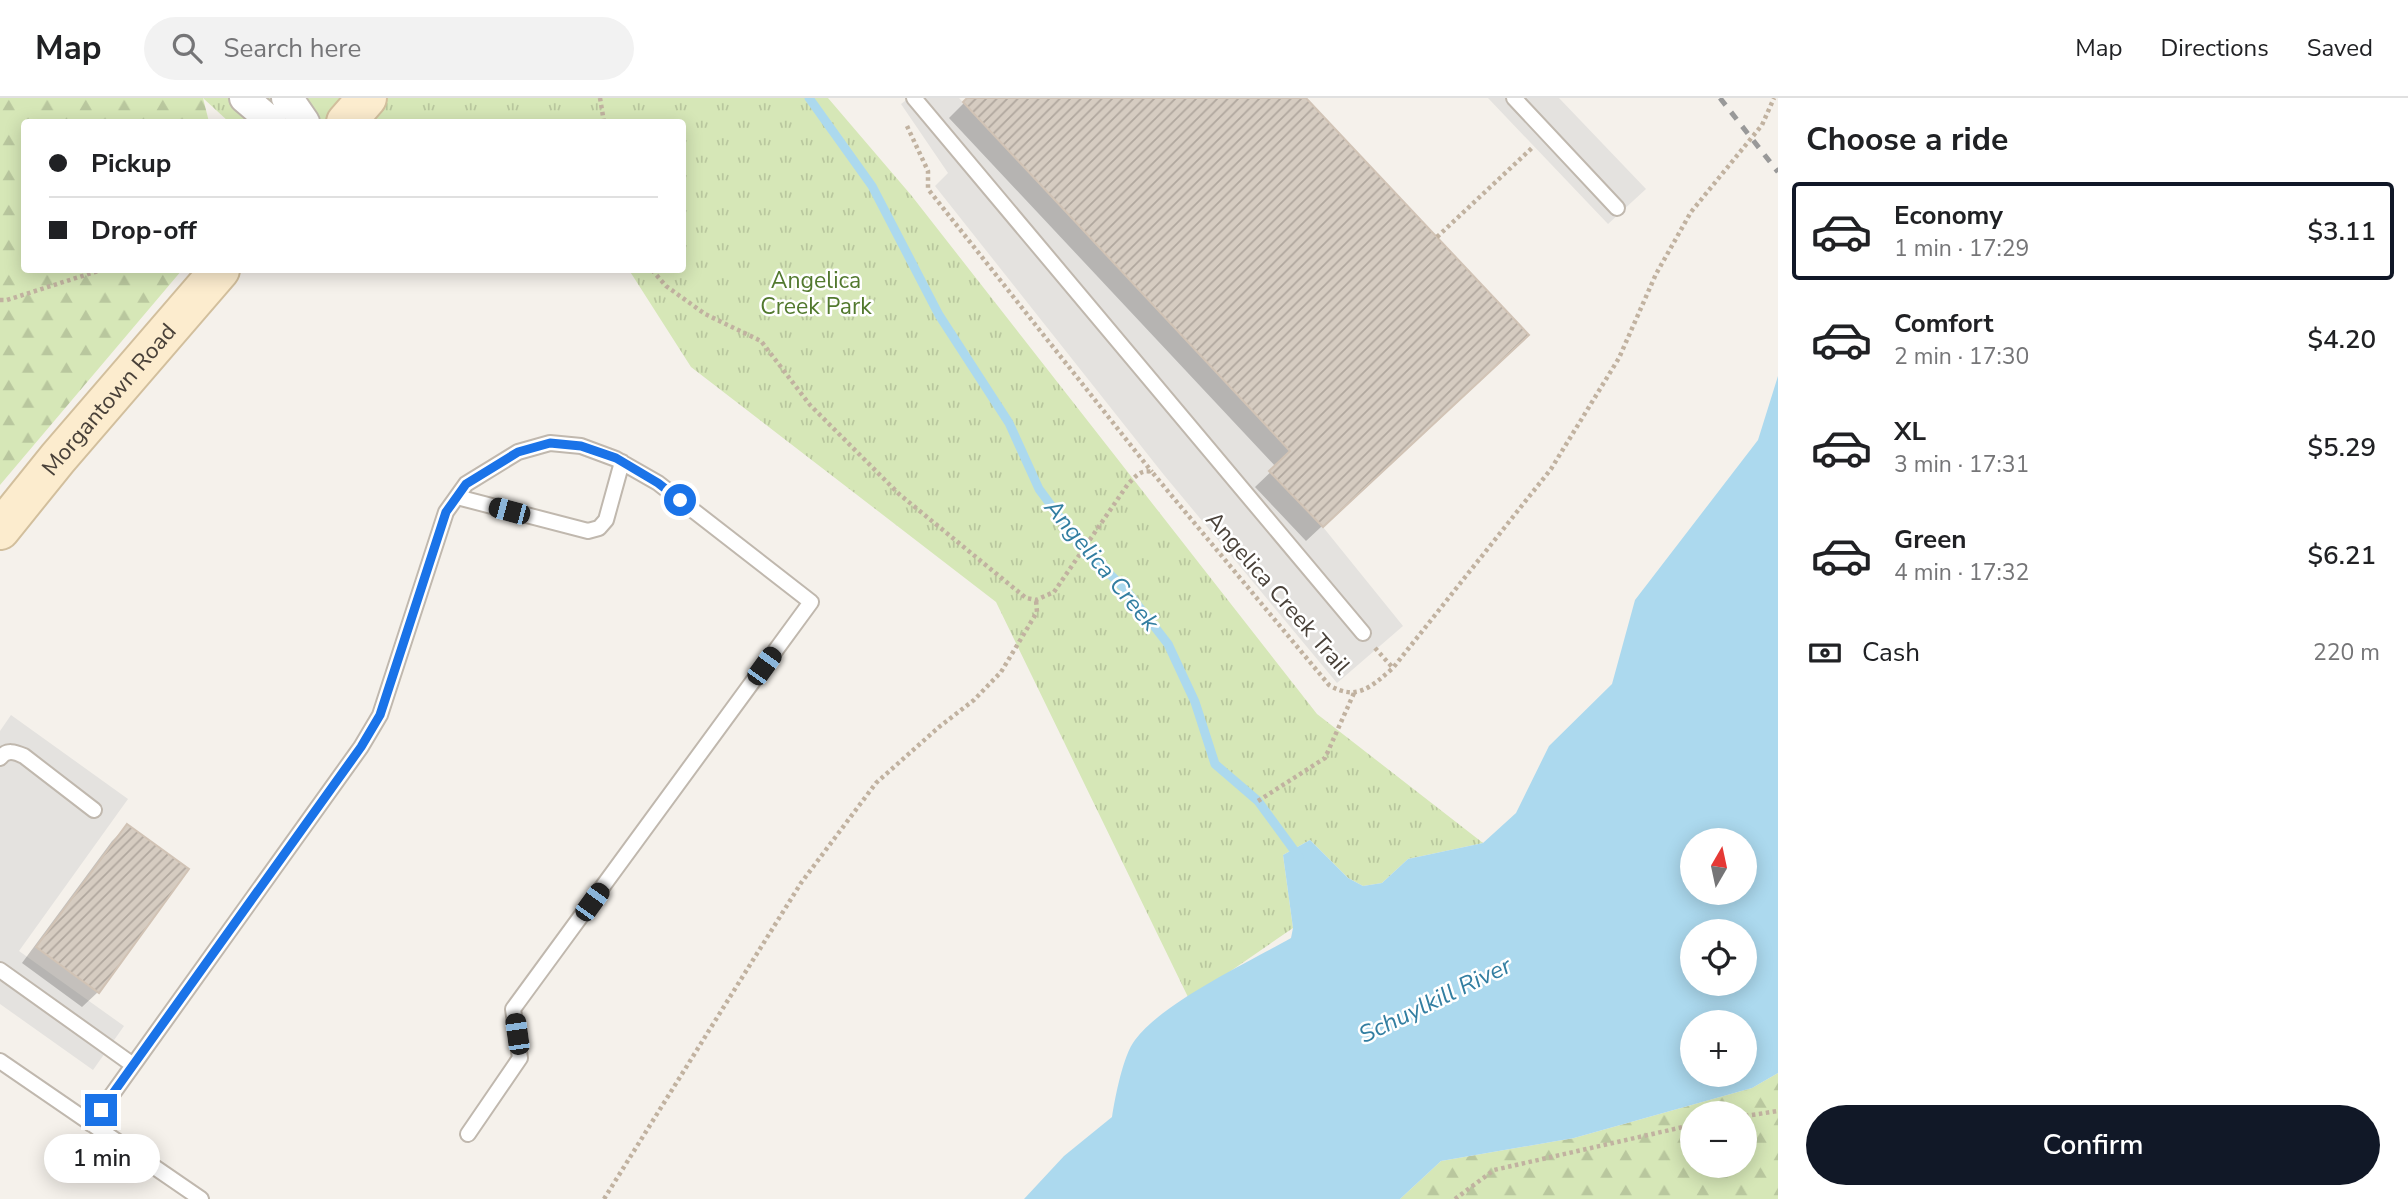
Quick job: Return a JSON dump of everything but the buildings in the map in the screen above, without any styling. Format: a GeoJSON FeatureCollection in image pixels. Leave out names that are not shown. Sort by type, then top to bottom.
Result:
{"type":"FeatureCollection","features":[{"type":"Feature","properties":{"kind":"main road"},"geometry":{"type":"LineString","coordinates":[[349,119],[367,98]]}},
{"type":"Feature","properties":{"kind":"main road","name":"Morgantown Road"},"geometry":{"type":"LineString","coordinates":[[0,530],[58,458],[217,273]]}},
{"type":"Feature","properties":{"kind":"street"},"geometry":{"type":"LineString","coordinates":[[244,98],[268,119]]}},
{"type":"Feature","properties":{"kind":"street"},"geometry":{"type":"LineString","coordinates":[[286,98],[304,119]]}},
{"type":"Feature","properties":{"kind":"lane"},"geometry":{"type":"LineString","coordinates":[[914,98],[1363,633]]}},
{"type":"Feature","properties":{"kind":"lane"},"geometry":{"type":"LineString","coordinates":[[1514,98],[1617,208]]}},
{"type":"Feature","properties":{"kind":"lane"},"geometry":{"type":"LineString","coordinates":[[90,1124],[374,726],[391,683],[446,512],[466,484],[518,452],[550,443],[581,446],[622,462],[658,483],[811,602],[513,1009],[520,1058],[468,1134]]}},
{"type":"Feature","properties":{"kind":"lane"},"geometry":{"type":"LineString","coordinates":[[457,497],[588,531],[599,528],[606,520],[622,462]]}},
{"type":"Feature","properties":{"kind":"lane"},"geometry":{"type":"LineString","coordinates":[[0,758],[13,751],[24,756],[94,810]]}},
{"type":"Feature","properties":{"kind":"lane"},"geometry":{"type":"LineString","coordinates":[[0,970],[133,1065]]}},
{"type":"Feature","properties":{"kind":"lane"},"geometry":{"type":"LineString","coordinates":[[0,1061],[201,1199]]}},
{"type":"Feature","properties":{"kind":"path"},"geometry":{"type":"LineString","coordinates":[[600,98],[604,119]]}},
{"type":"Feature","properties":{"kind":"path","name":"Angelica Creek Trail"},"geometry":{"type":"LineString","coordinates":[[906,122],[928,171],[928,189],[1153,472],[1329,685],[1338,691],[1354,693],[1368,689],[1393,668],[1551,469],[1619,358],[1656,274],[1691,212],[1762,125],[1774,98]]}},
{"type":"Feature","properties":{"kind":"path"},"geometry":{"type":"LineString","coordinates":[[1437,237],[1534,146]]}},
{"type":"Feature","properties":{"kind":"path"},"geometry":{"type":"LineString","coordinates":[[0,300],[92,273]]}},
{"type":"Feature","properties":{"kind":"path"},"geometry":{"type":"LineString","coordinates":[[655,273],[666,286],[705,314],[761,341],[810,405],[899,494],[1026,598],[1036,600],[1054,592],[1128,484],[1139,473],[1146,470],[1153,472]]}},
{"type":"Feature","properties":{"kind":"path"},"geometry":{"type":"LineString","coordinates":[[604,1199],[801,883],[876,783],[974,700],[1001,672],[1037,612],[1036,600]]}},
{"type":"Feature","properties":{"kind":"path"},"geometry":{"type":"LineString","coordinates":[[1258,802],[1325,758],[1354,693]]}},
{"type":"Feature","properties":{"kind":"path"},"geometry":{"type":"LineString","coordinates":[[1757,1114],[1778,1111]]}},
{"type":"Feature","properties":{"kind":"path"},"geometry":{"type":"LineString","coordinates":[[1455,1199],[1494,1170],[1680,1128]]}},
{"type":"Feature","properties":{"kind":"green space"},"geometry":{"type":"Polygon","coordinates":[[[0,98],[203,98],[208,119],[21,119],[21,273],[179,273],[0,485],[0,98]]]}},
{"type":"Feature","properties":{"kind":"green space","name":"Angelica Creek Park"},"geometry":{"type":"Polygon","coordinates":[[[203,98],[828,98],[911,195],[1317,714],[1483,843],[1408,859],[1382,883],[1363,886],[1348,878],[1310,840],[1283,855],[1293,928],[1188,997],[996,602],[691,367],[631,273],[686,273],[686,119],[226,119],[203,98]]]}},
{"type":"Feature","properties":{"kind":"green space"},"geometry":{"type":"Polygon","coordinates":[[[1778,1073],[1778,1199],[1400,1199],[1441,1161],[1574,1138],[1680,1108],[1680,1178],[1757,1178],[1757,1101],[1706,1101],[1757,1087],[1778,1073]]]}},
{"type":"Feature","properties":{"kind":"shaded area"},"geometry":{"type":"Polygon","coordinates":[[[909,98],[959,98],[1290,451],[1269,471],[1323,527],[1403,626],[1337,683],[1164,475],[935,186],[948,173],[901,104],[909,98]]]}},
{"type":"Feature","properties":{"kind":"shaded area"},"geometry":{"type":"Polygon","coordinates":[[[1488,98],[1559,98],[1646,189],[1608,224],[1488,98]]]}},
{"type":"Feature","properties":{"kind":"shaded area"},"geometry":{"type":"Polygon","coordinates":[[[11,715],[128,799],[19,951],[124,1026],[93,1070],[0,1004],[0,731],[11,715]]]}},
{"type":"Feature","properties":{"kind":"water","name":"Schuylkill River"},"geometry":{"type":"Polygon","coordinates":[[[1778,376],[1778,1073],[1757,1085],[1757,1010],[1680,1010],[1680,1087],[1754,1087],[1706,1101],[1680,1101],[1680,1108],[1574,1138],[1441,1161],[1400,1199],[1024,1199],[1064,1156],[1112,1117],[1127,1056],[1135,1040],[1148,1026],[1186,997],[1291,938],[1293,928],[1283,855],[1310,840],[1348,878],[1363,886],[1382,883],[1408,859],[1483,843],[1516,813],[1549,746],[1612,684],[1635,600],[1758,440],[1778,376]]]}},
{"type":"Feature","properties":{"kind":"waterway","name":"Angelica Creek"},"geometry":{"type":"LineString","coordinates":[[809,98],[872,186],[939,315],[1009,423],[1039,489],[1081,546],[1126,590],[1168,644],[1195,702],[1215,764],[1258,801],[1299,857]]}},
{"type":"Feature","properties":{"kind":"railway"},"geometry":{"type":"LineString","coordinates":[[1720,98],[1778,172]]}},
{"type":"Feature","properties":{"kind":"route"},"geometry":{"type":"LineString","coordinates":[[101,1110],[361,747],[380,715],[446,512],[466,484],[518,452],[550,443],[581,446],[616,458],[658,483],[680,500]]}}]}
